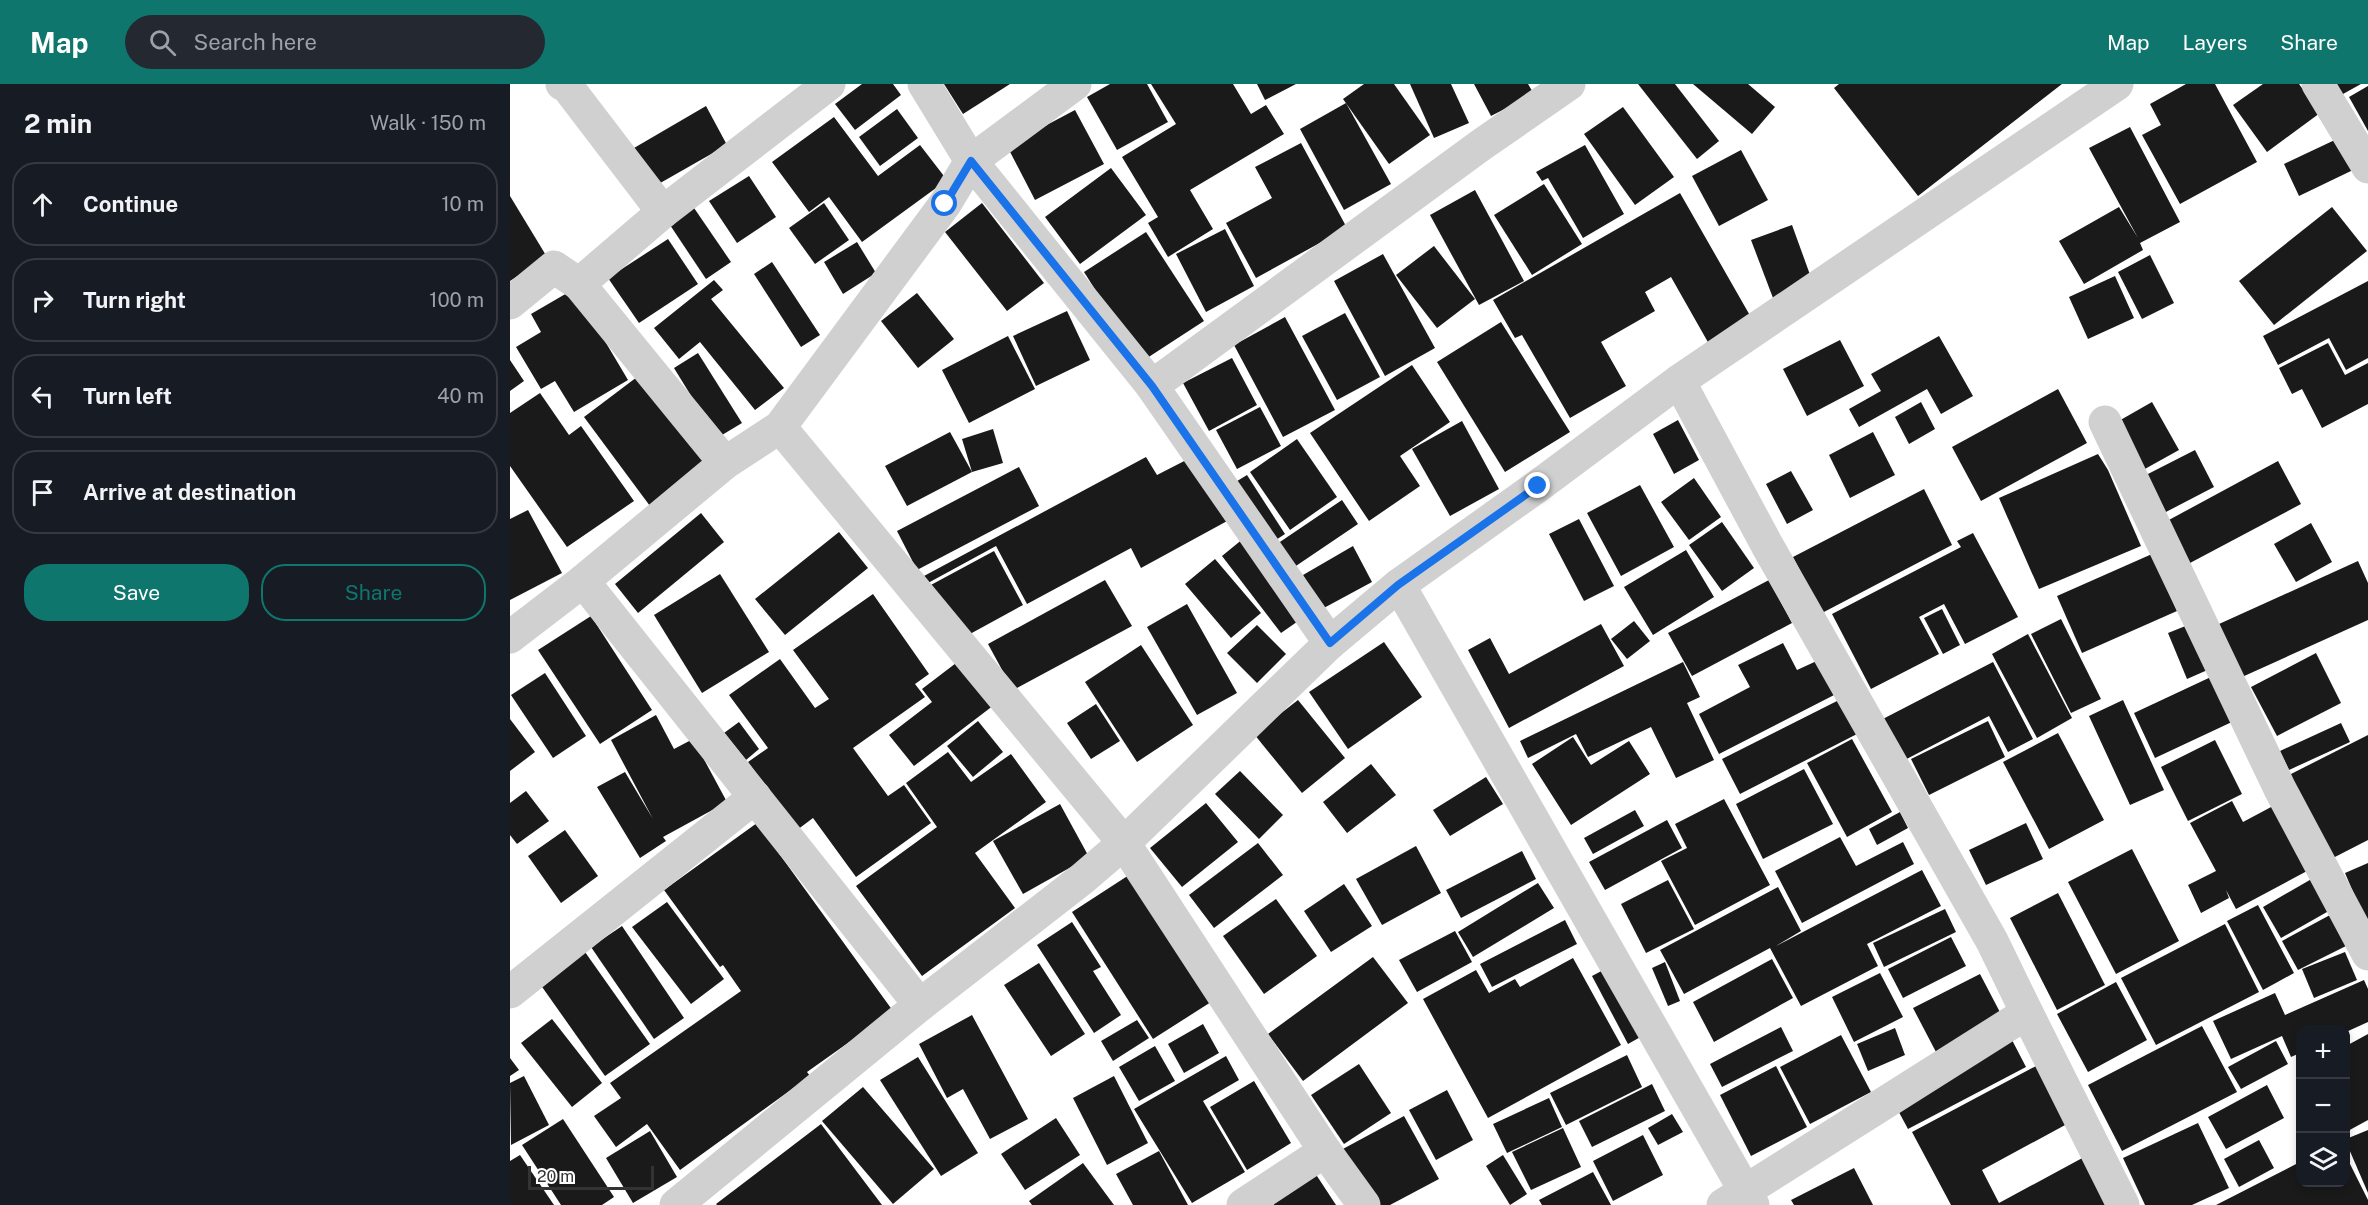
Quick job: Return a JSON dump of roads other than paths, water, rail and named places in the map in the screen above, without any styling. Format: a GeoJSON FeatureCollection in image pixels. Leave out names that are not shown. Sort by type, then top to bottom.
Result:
{"type":"FeatureCollection","features":[{"type":"Feature","properties":{"kind":"street"},"geometry":{"type":"LineString","coordinates":[[562,84],[566,85],[663,212]]}},
{"type":"Feature","properties":{"kind":"street"},"geometry":{"type":"LineString","coordinates":[[579,284],[663,212],[829,84]]}},
{"type":"Feature","properties":{"kind":"street"},"geometry":{"type":"LineString","coordinates":[[924,84],[971,161],[1152,386],[1330,643]]}},
{"type":"Feature","properties":{"kind":"street"},"geometry":{"type":"LineString","coordinates":[[510,637],[725,463],[780,427],[945,204],[971,161],[1075,84]]}},
{"type":"Feature","properties":{"kind":"street"},"geometry":{"type":"LineString","coordinates":[[1152,386],[1481,145],[1569,84]]}},
{"type":"Feature","properties":{"kind":"street"},"geometry":{"type":"LineString","coordinates":[[676,1205],[1124,843],[1330,643],[1398,585],[1538,486],[1679,381],[2117,84]]}},
{"type":"Feature","properties":{"kind":"street"},"geometry":{"type":"LineString","coordinates":[[2318,84],[2368,167]]}},
{"type":"Feature","properties":{"kind":"street"},"geometry":{"type":"LineString","coordinates":[[510,303],[554,267],[579,284],[725,463]]}},
{"type":"Feature","properties":{"kind":"street"},"geometry":{"type":"LineString","coordinates":[[1679,381],[1767,545],[1992,941],[2123,1205]]}},
{"type":"Feature","properties":{"kind":"street"},"geometry":{"type":"LineString","coordinates":[[2105,422],[2280,789],[2368,954]]}},
{"type":"Feature","properties":{"kind":"street"},"geometry":{"type":"LineString","coordinates":[[780,427],[1124,843],[1325,1151],[1364,1205]]}},
{"type":"Feature","properties":{"kind":"street"},"geometry":{"type":"LineString","coordinates":[[583,580],[921,1005]]}},
{"type":"Feature","properties":{"kind":"street"},"geometry":{"type":"LineString","coordinates":[[1398,585],[1740,1200],[2027,1013]]}},
{"type":"Feature","properties":{"kind":"street"},"geometry":{"type":"LineString","coordinates":[[510,992],[755,798]]}},
{"type":"Feature","properties":{"kind":"street"},"geometry":{"type":"LineString","coordinates":[[1243,1205],[1325,1151]]}}]}
